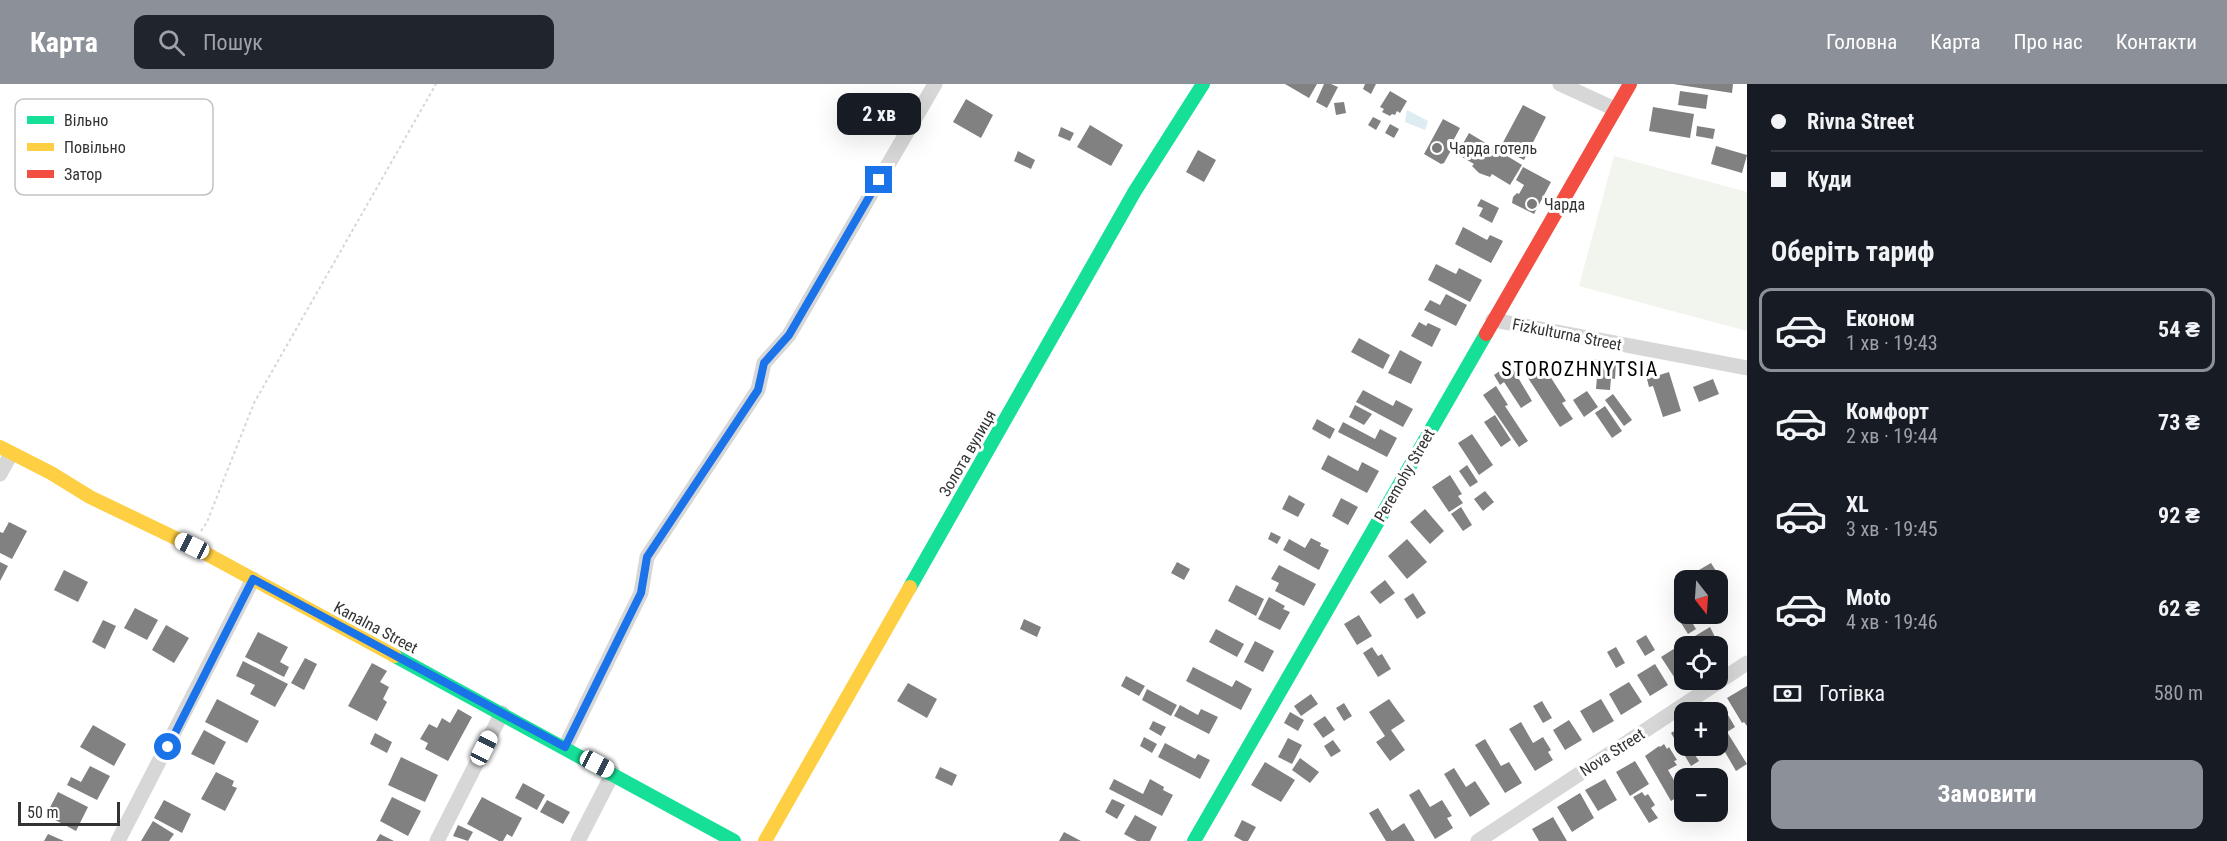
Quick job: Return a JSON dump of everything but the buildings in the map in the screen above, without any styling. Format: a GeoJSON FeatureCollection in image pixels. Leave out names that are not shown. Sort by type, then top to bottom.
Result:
{"type":"FeatureCollection","features":[{"type":"Feature","properties":{"kind":"street"},"geometry":{"type":"LineString","coordinates":[[565,747],[641,593],[647,557],[758,390],[764,363],[789,335],[935,84]]}},
{"type":"Feature","properties":{"kind":"street","name":"Золота вулиця"},"geometry":{"type":"LineString","coordinates":[[765,841],[1135,191],[1203,84]]}},
{"type":"Feature","properties":{"kind":"street"},"geometry":{"type":"LineString","coordinates":[[1560,84],[1615,109]]}},
{"type":"Feature","properties":{"kind":"street","name":"Peremohy Street"},"geometry":{"type":"LineString","coordinates":[[1194,841],[1630,84]]}},
{"type":"Feature","properties":{"kind":"street","name":"Fizkulturna Street"},"geometry":{"type":"LineString","coordinates":[[1493,320],[1747,368]]}},
{"type":"Feature","properties":{"kind":"street","name":"Kanalna Street"},"geometry":{"type":"LineString","coordinates":[[6,451],[51,473],[90,497],[192,546],[613,773],[734,841]]}},
{"type":"Feature","properties":{"kind":"street"},"geometry":{"type":"LineString","coordinates":[[0,474],[6,451]]}},
{"type":"Feature","properties":{"kind":"street"},"geometry":{"type":"LineString","coordinates":[[118,841],[253,579]]}},
{"type":"Feature","properties":{"kind":"street","name":"Nova Street"},"geometry":{"type":"LineString","coordinates":[[1478,841],[1747,663]]}},
{"type":"Feature","properties":{"kind":"street"},"geometry":{"type":"LineString","coordinates":[[436,841],[502,713]]}},
{"type":"Feature","properties":{"kind":"street"},"geometry":{"type":"LineString","coordinates":[[578,841],[613,773]]}},
{"type":"Feature","properties":{"kind":"path"},"geometry":{"type":"LineString","coordinates":[[192,546],[207,522],[254,403],[436,84]]}},
{"type":"Feature","properties":{"kind":"shaded area"},"geometry":{"type":"Polygon","coordinates":[[[1407,110],[1428,121],[1425,130],[1405,122],[1407,110]]]}},
{"type":"Feature","properties":{"kind":"shaded area"},"geometry":{"type":"Polygon","coordinates":[[[1614,156],[1747,192],[1747,331],[1579,286],[1614,156]]]}},
{"type":"Feature","properties":{"kind":"traffic: fast"},"geometry":{"type":"LineString","coordinates":[[910,587],[1135,191],[1203,84]]}},
{"type":"Feature","properties":{"kind":"traffic: fast"},"geometry":{"type":"LineString","coordinates":[[1194,841],[1486,334]]}},
{"type":"Feature","properties":{"kind":"traffic: fast"},"geometry":{"type":"LineString","coordinates":[[395,656],[734,841]]}},
{"type":"Feature","properties":{"kind":"traffic: slow"},"geometry":{"type":"LineString","coordinates":[[0,447],[51,473],[90,497],[192,546],[395,656]]}},
{"type":"Feature","properties":{"kind":"traffic: slow"},"geometry":{"type":"LineString","coordinates":[[765,841],[910,587]]}},
{"type":"Feature","properties":{"kind":"traffic: jam"},"geometry":{"type":"LineString","coordinates":[[1486,334],[1630,84]]}},
{"type":"Feature","properties":{"kind":"place","name":"Чарда готель"},"geometry":{"type":"Point","coordinates":[1437,148]}},
{"type":"Feature","properties":{"kind":"place","name":"Чарда"},"geometry":{"type":"Point","coordinates":[1532,204]}},
{"type":"Feature","properties":{"kind":"district","name":"STOROZHNYTSIA"},"geometry":{"type":"Point","coordinates":[1580,369]}},
{"type":"Feature","properties":{"kind":"route"},"geometry":{"type":"LineString","coordinates":[[168,747],[253,579],[565,747],[641,593],[647,557],[758,390],[764,363],[789,335],[879,180]]}}]}
